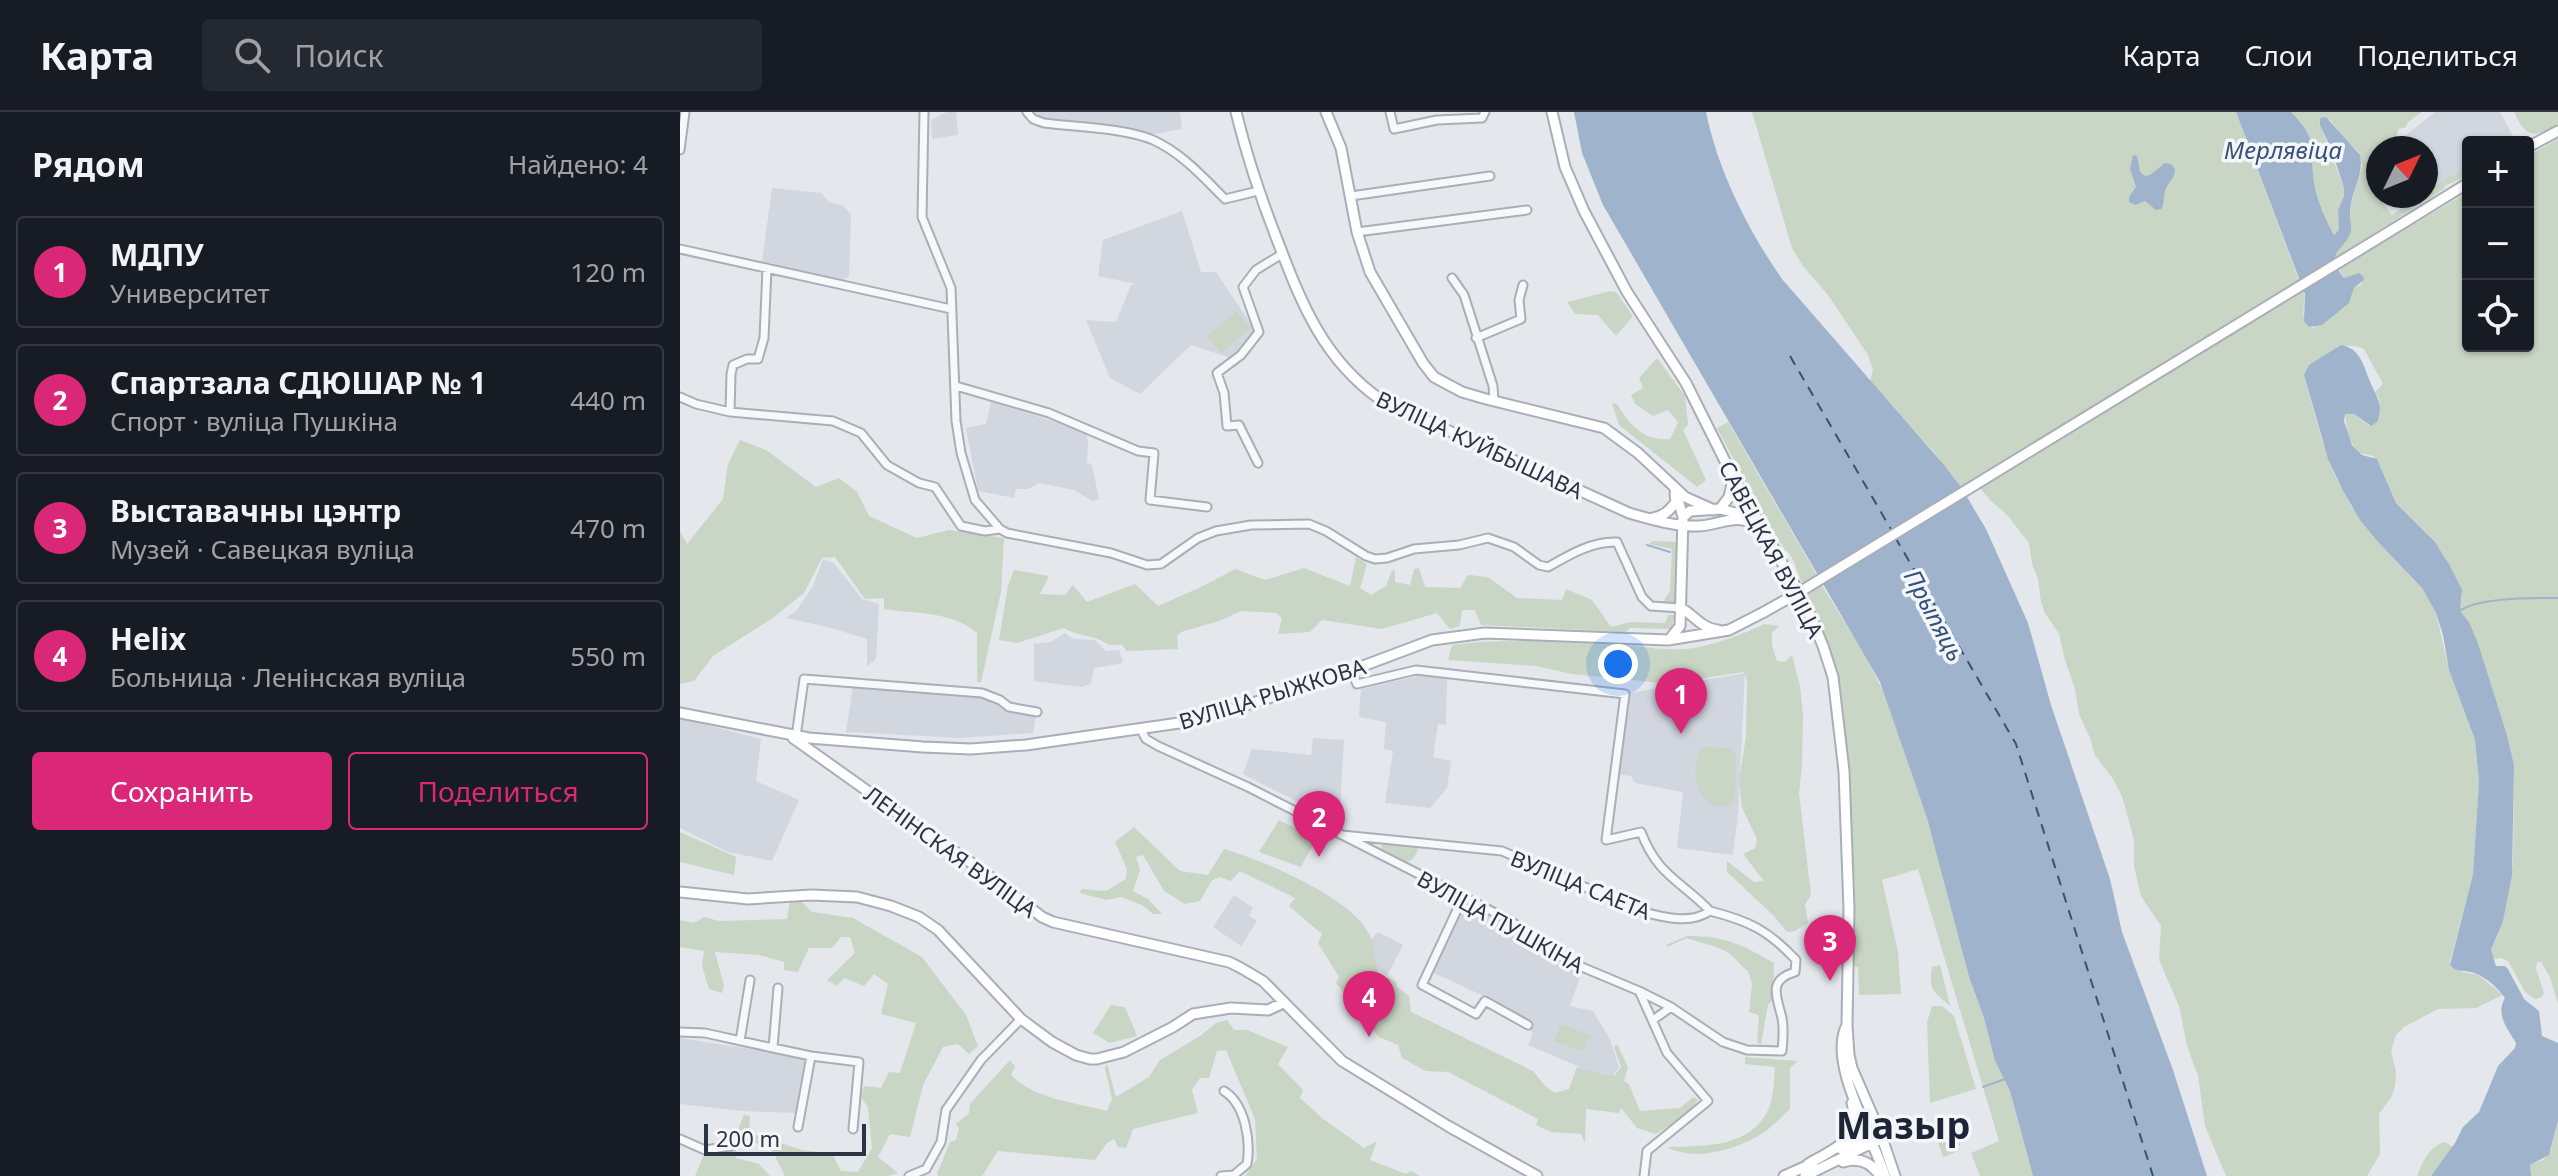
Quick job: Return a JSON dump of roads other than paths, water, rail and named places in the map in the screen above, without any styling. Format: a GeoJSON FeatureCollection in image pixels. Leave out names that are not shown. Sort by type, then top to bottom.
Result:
{"type":"FeatureCollection","features":[{"type":"Feature","properties":{"kind":"main road","name":"ВУЛІЦА КУЙБЫШАВА"},"geometry":{"type":"LineString","coordinates":[[1236,112],[1258,191],[1304,310],[1323,342],[1364,388],[1381,400],[1629,513],[1699,526],[1736,516]]}},
{"type":"Feature","properties":{"kind":"main road"},"geometry":{"type":"LineString","coordinates":[[1326,112],[1341,148],[1357,232],[1370,272],[1434,377],[1462,392],[1604,428],[1638,453],[1685,497],[1757,521],[1766,533]]}},
{"type":"Feature","properties":{"kind":"main road","name":"САВЕЦКАЯ ВУЛІЦА"},"geometry":{"type":"LineString","coordinates":[[1552,112],[1565,167],[1584,211],[1627,292],[1686,383],[1733,477],[1805,603],[1833,677],[1844,771],[1849,922],[1847,1025],[1852,1068],[1875,1138],[1883,1176]]}},
{"type":"Feature","properties":{"kind":"main road"},"geometry":{"type":"LineString","coordinates":[[2534,144],[2558,131]]}},
{"type":"Feature","properties":{"kind":"main road","name":"ВУЛІЦА РЫЖКОВА"},"geometry":{"type":"LineString","coordinates":[[680,713],[793,737],[971,749],[1026,745],[1141,730],[1234,709],[1432,640],[1462,635],[1485,633],[1669,640],[1729,630],[1798,593],[2462,187]]}},
{"type":"Feature","properties":{"kind":"main road"},"geometry":{"type":"LineString","coordinates":[[1683,521],[1690,511],[1717,509],[1731,492],[1733,477]]}},
{"type":"Feature","properties":{"kind":"main road"},"geometry":{"type":"LineString","coordinates":[[1649,519],[1662,516],[1671,509],[1676,502],[1674,487]]}},
{"type":"Feature","properties":{"kind":"main road"},"geometry":{"type":"LineString","coordinates":[[1669,640],[1680,626],[1685,610],[1681,541],[1683,521],[1674,487]]}},
{"type":"Feature","properties":{"kind":"main road"},"geometry":{"type":"LineString","coordinates":[[1736,516],[1745,498]]}},
{"type":"Feature","properties":{"kind":"main road"},"geometry":{"type":"LineString","coordinates":[[1681,541],[1699,526],[1702,513],[1697,510]]}},
{"type":"Feature","properties":{"kind":"main road"},"geometry":{"type":"LineString","coordinates":[[1649,519],[1674,531],[1681,541]]}},
{"type":"Feature","properties":{"kind":"main road"},"geometry":{"type":"LineString","coordinates":[[1685,610],[1712,630],[1729,630]]}},
{"type":"Feature","properties":{"kind":"main road"},"geometry":{"type":"LineString","coordinates":[[1685,610],[1695,627],[1687,639]]}},
{"type":"Feature","properties":{"kind":"main road","name":"ЛЕНІНСКАЯ ВУЛІЦА"},"geometry":{"type":"LineString","coordinates":[[793,737],[976,866],[1042,917],[1229,962],[1263,981],[1342,1061],[1537,1176]]}},
{"type":"Feature","properties":{"kind":"main road"},"geometry":{"type":"LineString","coordinates":[[825,760],[822,750],[833,740]]}},
{"type":"Feature","properties":{"kind":"main road"},"geometry":{"type":"LineString","coordinates":[[680,892],[748,899],[811,895],[857,897],[919,917],[938,930],[1021,1019],[1076,1055],[1097,1059],[1124,1052],[1193,1014],[1231,1008],[1268,1010],[1283,1003]]}},
{"type":"Feature","properties":{"kind":"main road","name":"САВЕЦКАЯ ВУЛІЦА"},"geometry":{"type":"LineString","coordinates":[[1847,1025],[1842,1039],[1845,1077],[1895,1176]]}},
{"type":"Feature","properties":{"kind":"main road"},"geometry":{"type":"LineString","coordinates":[[1784,1176],[1840,1146],[1853,1129],[1855,1113],[1845,1077]]}},
{"type":"Feature","properties":{"kind":"main road"},"geometry":{"type":"LineString","coordinates":[[1808,1164],[1875,1138]]}},
{"type":"Feature","properties":{"kind":"main road"},"geometry":{"type":"LineString","coordinates":[[1808,1176],[1875,1138]]}},
{"type":"Feature","properties":{"kind":"main road"},"geometry":{"type":"LineString","coordinates":[[1808,1176],[1851,1160],[1867,1162],[1883,1176]]}},
{"type":"Feature","properties":{"kind":"street"},"geometry":{"type":"LineString","coordinates":[[680,150],[685,112]]}},
{"type":"Feature","properties":{"kind":"street"},"geometry":{"type":"LineString","coordinates":[[924,112],[922,217],[951,288],[959,442],[975,500],[1000,529],[1007,533],[1111,553],[1147,565],[1161,564],[1198,538],[1216,531],[1251,525],[1309,524],[1375,559],[1414,549],[1459,545],[1488,538],[1514,547],[1539,565],[1548,567],[1597,544],[1617,542],[1642,597],[1651,606],[1685,610]]}},
{"type":"Feature","properties":{"kind":"street"},"geometry":{"type":"LineString","coordinates":[[1027,112],[1033,119],[1044,123],[1129,133],[1154,140],[1188,164],[1225,199],[1258,191]]}},
{"type":"Feature","properties":{"kind":"street"},"geometry":{"type":"LineString","coordinates":[[1390,112],[1394,129],[1437,120],[1482,118],[1485,112]]}},
{"type":"Feature","properties":{"kind":"street"},"geometry":{"type":"LineString","coordinates":[[1351,196],[1490,176]]}},
{"type":"Feature","properties":{"kind":"street"},"geometry":{"type":"LineString","coordinates":[[1357,232],[1527,210]]}},
{"type":"Feature","properties":{"kind":"street"},"geometry":{"type":"LineString","coordinates":[[680,249],[951,309]]}},
{"type":"Feature","properties":{"kind":"street"},"geometry":{"type":"LineString","coordinates":[[1258,463],[1239,425],[1227,426],[1224,393],[1217,373],[1241,355],[1259,332],[1243,287],[1256,270],[1282,254]]}},
{"type":"Feature","properties":{"kind":"street"},"geometry":{"type":"LineString","coordinates":[[730,412],[733,365],[747,359],[758,359],[764,338],[767,268]]}},
{"type":"Feature","properties":{"kind":"street"},"geometry":{"type":"LineString","coordinates":[[1452,278],[1464,295],[1493,386],[1494,401]]}},
{"type":"Feature","properties":{"kind":"street"},"geometry":{"type":"LineString","coordinates":[[1476,338],[1521,319],[1519,300],[1523,285]]}},
{"type":"Feature","properties":{"kind":"street"},"geometry":{"type":"LineString","coordinates":[[956,386],[1049,413],[1138,451],[1154,453],[1150,500],[1207,507]]}},
{"type":"Feature","properties":{"kind":"street"},"geometry":{"type":"LineString","coordinates":[[680,397],[730,412],[833,421],[861,433],[887,465],[919,483],[935,487],[961,526],[985,531],[1000,529]]}},
{"type":"Feature","properties":{"kind":"street"},"geometry":{"type":"LineString","coordinates":[[1351,670],[1357,684],[1416,670],[1625,694],[1606,840],[1641,832],[1647,850],[1661,869],[1710,911]]}},
{"type":"Feature","properties":{"kind":"street"},"geometry":{"type":"LineString","coordinates":[[793,737],[804,679],[982,693],[1009,707],[1037,712]]}},
{"type":"Feature","properties":{"kind":"street","name":"ВУЛІЦА ПУШКІНА"},"geometry":{"type":"LineString","coordinates":[[1141,730],[1146,739],[1158,746],[1248,787],[1509,920],[1570,962],[1671,1007],[1723,1042],[1747,1050],[1782,1051]]}},
{"type":"Feature","properties":{"kind":"street","name":"ВУЛІЦА САЕТА"},"geometry":{"type":"LineString","coordinates":[[1342,835],[1502,851],[1620,904],[1660,917],[1683,919],[1702,916],[1710,911],[1761,929],[1796,960],[1795,972],[1783,975],[1776,986],[1777,1008],[1782,1018],[1782,1051]]}},
{"type":"Feature","properties":{"kind":"street"},"geometry":{"type":"LineString","coordinates":[[1463,897],[1422,985],[1476,1014],[1485,1001],[1528,1025]]}},
{"type":"Feature","properties":{"kind":"street"},"geometry":{"type":"LineString","coordinates":[[740,1041],[750,980]]}},
{"type":"Feature","properties":{"kind":"street"},"geometry":{"type":"LineString","coordinates":[[773,1048],[778,988]]}},
{"type":"Feature","properties":{"kind":"street"},"geometry":{"type":"LineString","coordinates":[[1639,991],[1667,1053],[1708,1101],[1647,1151],[1644,1176]]}},
{"type":"Feature","properties":{"kind":"street"},"geometry":{"type":"LineString","coordinates":[[1653,1020],[1671,1007]]}},
{"type":"Feature","properties":{"kind":"street"},"geometry":{"type":"LineString","coordinates":[[909,1176],[926,1169],[941,1142],[946,1110],[981,1060],[1021,1019]]}},
{"type":"Feature","properties":{"kind":"street"},"geometry":{"type":"LineString","coordinates":[[680,1032],[705,1033],[811,1056],[859,1062],[853,1129]]}},
{"type":"Feature","properties":{"kind":"street"},"geometry":{"type":"LineString","coordinates":[[798,1127],[811,1056]]}},
{"type":"Feature","properties":{"kind":"street"},"geometry":{"type":"LineString","coordinates":[[1221,1176],[1234,1175],[1247,1164],[1249,1155],[1248,1133],[1234,1097],[1224,1091]]}},
{"type":"Feature","properties":{"kind":"street"},"geometry":{"type":"LineString","coordinates":[[680,1139],[705,1150],[731,1146]]}},
{"type":"Feature","properties":{"kind":"water","name":"Прыпяць"},"geometry":{"type":"Polygon","coordinates":[[[1574,112],[1706,112],[1726,178],[1757,241],[1782,279],[1944,465],[1986,529],[2028,623],[2051,705],[2110,879],[2122,932],[2173,1070],[2207,1176],[2033,1176],[2010,1091],[1995,1061],[1969,977],[1927,818],[1880,682],[1603,205],[1582,153],[1574,112]]]}},
{"type":"Feature","properties":{"kind":"water","name":"Мерлявіца"},"geometry":{"type":"Polygon","coordinates":[[[2236,112],[2291,112],[2300,122],[2310,138],[2317,195],[2334,235],[2339,230],[2338,210],[2344,188],[2320,118],[2326,117],[2360,155],[2360,169],[2350,210],[2351,231],[2336,253],[2335,263],[2344,278],[2359,273],[2364,280],[2354,288],[2349,303],[2322,325],[2309,327],[2304,321],[2305,294],[2236,112]]]}},
{"type":"Feature","properties":{"kind":"water"},"geometry":{"type":"Polygon","coordinates":[[[2133,155],[2137,156],[2140,172],[2145,176],[2165,163],[2175,169],[2161,209],[2156,210],[2145,201],[2135,205],[2129,202],[2136,187],[2130,169],[2133,155]]]}},
{"type":"Feature","properties":{"kind":"water"},"geometry":{"type":"Polygon","coordinates":[[[2341,345],[2352,349],[2360,357],[2380,405],[2377,422],[2371,426],[2354,414],[2345,414],[2344,421],[2352,445],[2362,455],[2377,459],[2396,503],[2435,542],[2449,564],[2462,590],[2460,611],[2469,622],[2478,643],[2514,765],[2512,875],[2503,921],[2491,950],[2496,966],[2508,969],[2524,999],[2539,1011],[2542,1036],[2558,1043],[2558,1121],[2549,1155],[2530,1165],[2531,1176],[2431,1176],[2463,1127],[2479,1112],[2498,1066],[2516,1043],[2502,1016],[2505,998],[2502,994],[2483,977],[2450,965],[2473,874],[2479,782],[2475,740],[2449,670],[2436,613],[2422,588],[2360,520],[2328,459],[2304,375],[2309,365],[2341,345]]]}},
{"type":"Feature","properties":{"kind":"waterway"},"geometry":{"type":"LineString","coordinates":[[1647,545],[1670,552]]}},
{"type":"Feature","properties":{"kind":"waterway"},"geometry":{"type":"LineString","coordinates":[[2458,612],[2477,603],[2491,601],[2558,598]]}},
{"type":"Feature","properties":{"kind":"waterway"},"geometry":{"type":"LineString","coordinates":[[1983,1087],[2005,1079]]}},
{"type":"Feature","properties":{"kind":"place","name":"МДПУ"},"geometry":{"type":"Point","coordinates":[1681,734]}},
{"type":"Feature","properties":{"kind":"place","name":"Спартзала СДЮШАР № 1"},"geometry":{"type":"Point","coordinates":[1319,857]}},
{"type":"Feature","properties":{"kind":"place","name":"Выставачны цэнтр"},"geometry":{"type":"Point","coordinates":[1830,981]}},
{"type":"Feature","properties":{"kind":"place","name":"Helix"},"geometry":{"type":"Point","coordinates":[1369,1037]}},
{"type":"Feature","properties":{"kind":"district","name":"Мазыр"},"geometry":{"type":"Point","coordinates":[1903,1124]}}]}
